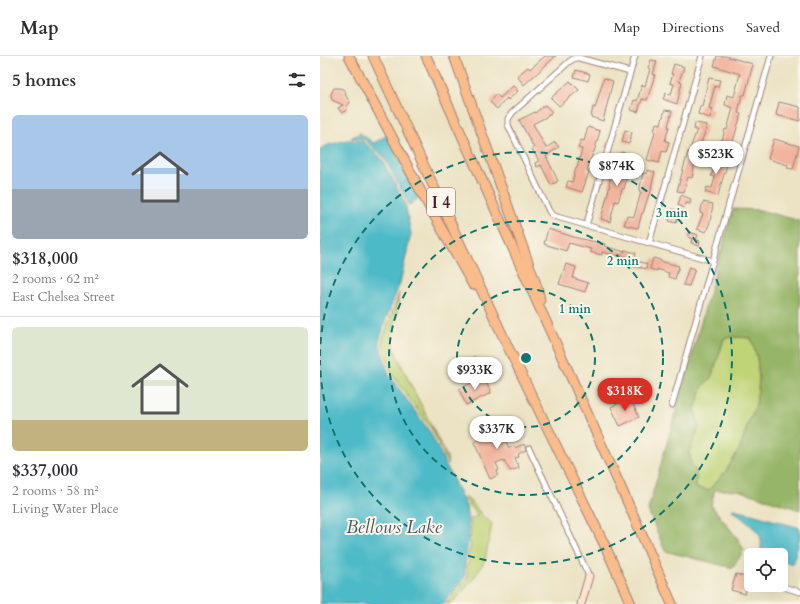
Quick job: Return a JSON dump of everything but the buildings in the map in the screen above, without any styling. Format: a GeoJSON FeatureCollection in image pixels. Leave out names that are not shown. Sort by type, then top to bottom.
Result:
{"type":"FeatureCollection","features":[{"type":"Feature","properties":{"kind":"highway"},"geometry":{"type":"LineString","coordinates":[[349,56],[425,199],[508,347]]}},
{"type":"Feature","properties":{"kind":"highway","name":"I 4"},"geometry":{"type":"LineString","coordinates":[[373,56],[508,347],[607,550],[631,604]]}},
{"type":"Feature","properties":{"kind":"highway"},"geometry":{"type":"LineString","coordinates":[[426,56],[672,604]]}},
{"type":"Feature","properties":{"kind":"highway"},"geometry":{"type":"LineString","coordinates":[[454,56],[537,287],[543,317]]}},
{"type":"Feature","properties":{"kind":"street"},"geometry":{"type":"LineString","coordinates":[[586,226],[635,56]]}},
{"type":"Feature","properties":{"kind":"street"},"geometry":{"type":"LineString","coordinates":[[649,243],[702,56]]}},
{"type":"Feature","properties":{"kind":"street"},"geometry":{"type":"LineString","coordinates":[[672,405],[771,56]]}},
{"type":"Feature","properties":{"kind":"street"},"geometry":{"type":"LineString","coordinates":[[630,72],[575,58],[512,113],[508,119],[508,125],[552,215],[557,218],[713,261]]}},
{"type":"Feature","properties":{"kind":"street"},"geometry":{"type":"LineString","coordinates":[[529,448],[589,576],[581,604]]}},
{"type":"Feature","properties":{"kind":"street"},"geometry":{"type":"LineString","coordinates":[[788,588],[800,592]]}},
{"type":"Feature","properties":{"kind":"green space"},"geometry":{"type":"Polygon","coordinates":[[[733,209],[760,210],[800,221],[800,510],[738,490],[715,490],[711,505],[738,539],[744,550],[733,568],[665,551],[648,510],[733,209]],[[724,338],[711,378],[703,386],[695,409],[699,428],[689,452],[692,466],[696,470],[696,488],[709,490],[726,471],[740,448],[756,405],[759,380],[757,357],[751,338],[724,338]]]}},
{"type":"Feature","properties":{"kind":"green space"},"geometry":{"type":"Polygon","coordinates":[[[399,293],[392,335],[395,351],[447,457],[448,464],[432,430],[392,374],[382,342],[399,293]]]}},
{"type":"Feature","properties":{"kind":"green space"},"geometry":{"type":"Polygon","coordinates":[[[724,338],[751,338],[757,357],[759,380],[756,405],[740,448],[726,471],[709,490],[696,488],[696,470],[692,466],[689,452],[699,428],[695,409],[703,386],[711,377],[724,338]]]}},
{"type":"Feature","properties":{"kind":"green space"},"geometry":{"type":"Polygon","coordinates":[[[464,495],[484,518],[492,524],[485,560],[474,578],[454,601],[446,604],[468,577],[468,554],[471,546],[470,519],[475,518],[477,514],[469,506],[464,495]]]}},
{"type":"Feature","properties":{"kind":"water"},"geometry":{"type":"Polygon","coordinates":[[[360,133],[374,143],[387,135],[420,197],[409,205],[384,157],[364,139],[351,138],[360,133]]]}},
{"type":"Feature","properties":{"kind":"water","name":"Bellows Lake"},"geometry":{"type":"Polygon","coordinates":[[[347,140],[363,141],[382,159],[405,203],[411,234],[400,283],[379,342],[389,375],[430,432],[466,506],[469,532],[465,577],[443,604],[320,604],[320,149],[328,145],[347,140]]]}},
{"type":"Feature","properties":{"kind":"water"},"geometry":{"type":"Polygon","coordinates":[[[734,509],[800,528],[800,537],[793,564],[788,563],[788,548],[761,548],[761,539],[758,533],[752,526],[732,510],[734,509]]]}}]}
